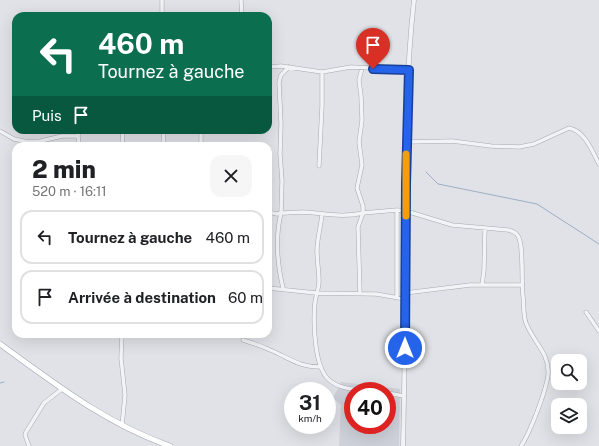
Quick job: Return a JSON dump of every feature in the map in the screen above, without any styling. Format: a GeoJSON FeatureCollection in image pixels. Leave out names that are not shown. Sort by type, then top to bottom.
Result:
{"type":"FeatureCollection","features":[{"type":"Feature","properties":{"kind":"main road"},"geometry":{"type":"LineString","coordinates":[[0,344],[72,396],[122,426],[145,437],[170,446]]}},
{"type":"Feature","properties":{"kind":"street"},"geometry":{"type":"LineString","coordinates":[[162,0],[162,12]]}},
{"type":"Feature","properties":{"kind":"street"},"geometry":{"type":"LineString","coordinates":[[241,0],[242,12]]}},
{"type":"Feature","properties":{"kind":"street"},"geometry":{"type":"LineString","coordinates":[[403,446],[409,42],[414,0]]}},
{"type":"Feature","properties":{"kind":"street"},"geometry":{"type":"LineString","coordinates":[[272,67],[289,67],[322,72],[351,67],[409,70]]}},
{"type":"Feature","properties":{"kind":"street"},"geometry":{"type":"LineString","coordinates":[[283,288],[278,270],[277,248],[281,213],[282,181],[280,154],[280,82],[281,75],[289,67]]}},
{"type":"Feature","properties":{"kind":"street"},"geometry":{"type":"LineString","coordinates":[[360,294],[358,227],[363,212],[363,206],[357,188],[362,165],[360,142],[362,120],[359,80],[362,68]]}},
{"type":"Feature","properties":{"kind":"street"},"geometry":{"type":"LineString","coordinates":[[319,166],[322,72]]}},
{"type":"Feature","properties":{"kind":"street"},"geometry":{"type":"LineString","coordinates":[[407,142],[452,141],[491,146],[519,147],[534,144],[570,128],[574,129],[585,138],[599,164]]}},
{"type":"Feature","properties":{"kind":"street"},"geometry":{"type":"LineString","coordinates":[[0,131],[14,140],[28,142],[41,141],[62,136],[78,136],[79,142]]}},
{"type":"Feature","properties":{"kind":"street"},"geometry":{"type":"LineString","coordinates":[[272,213],[277,214],[304,212],[322,214],[356,214],[363,212],[397,210],[406,211],[452,225],[512,231],[519,236],[521,245],[521,285],[526,323],[530,332],[541,347],[547,363],[548,376],[541,401],[520,446]]}},
{"type":"Feature","properties":{"kind":"street"},"geometry":{"type":"LineString","coordinates":[[397,210],[397,297]]}},
{"type":"Feature","properties":{"kind":"street"},"geometry":{"type":"LineString","coordinates":[[322,214],[317,251],[319,283],[316,293],[315,339],[322,367],[327,378],[344,387]]}},
{"type":"Feature","properties":{"kind":"street"},"geometry":{"type":"LineString","coordinates":[[482,285],[484,270],[485,228]]}},
{"type":"Feature","properties":{"kind":"street"},"geometry":{"type":"LineString","coordinates":[[405,293],[470,285],[521,285]]}},
{"type":"Feature","properties":{"kind":"street"},"geometry":{"type":"LineString","coordinates":[[272,288],[283,288],[316,293],[360,294],[405,299]]}},
{"type":"Feature","properties":{"kind":"street"},"geometry":{"type":"LineString","coordinates":[[586,312],[599,331]]}},
{"type":"Feature","properties":{"kind":"street"},"geometry":{"type":"LineString","coordinates":[[122,338],[121,358],[125,395],[122,426]]}},
{"type":"Feature","properties":{"kind":"street"},"geometry":{"type":"LineString","coordinates":[[243,340],[272,350],[294,363],[312,367],[322,367]]}},
{"type":"Feature","properties":{"kind":"street"},"geometry":{"type":"LineString","coordinates":[[30,446],[25,435],[26,432],[44,403],[62,389]]}},
{"type":"Feature","properties":{"kind":"street"},"geometry":{"type":"LineString","coordinates":[[396,395],[404,396]]}},
{"type":"Feature","properties":{"kind":"shaded area"},"geometry":{"type":"Polygon","coordinates":[[[341,382],[344,382],[344,434],[396,434],[396,389],[400,389],[399,446],[339,446],[341,405],[336,401],[336,392],[341,382]]]}},
{"type":"Feature","properties":{"kind":"waterway"},"geometry":{"type":"LineString","coordinates":[[426,172],[438,184],[537,204],[599,244]]}},
{"type":"Feature","properties":{"kind":"waterway"},"geometry":{"type":"LineString","coordinates":[[0,383],[4,382]]}},
{"type":"Feature","properties":{"kind":"slow traffic"},"geometry":{"type":"LineString","coordinates":[[406,154],[406,216]]}},
{"type":"Feature","properties":{"kind":"route"},"geometry":{"type":"LineString","coordinates":[[373,69],[409,70],[406,184],[405,348]]}}]}
